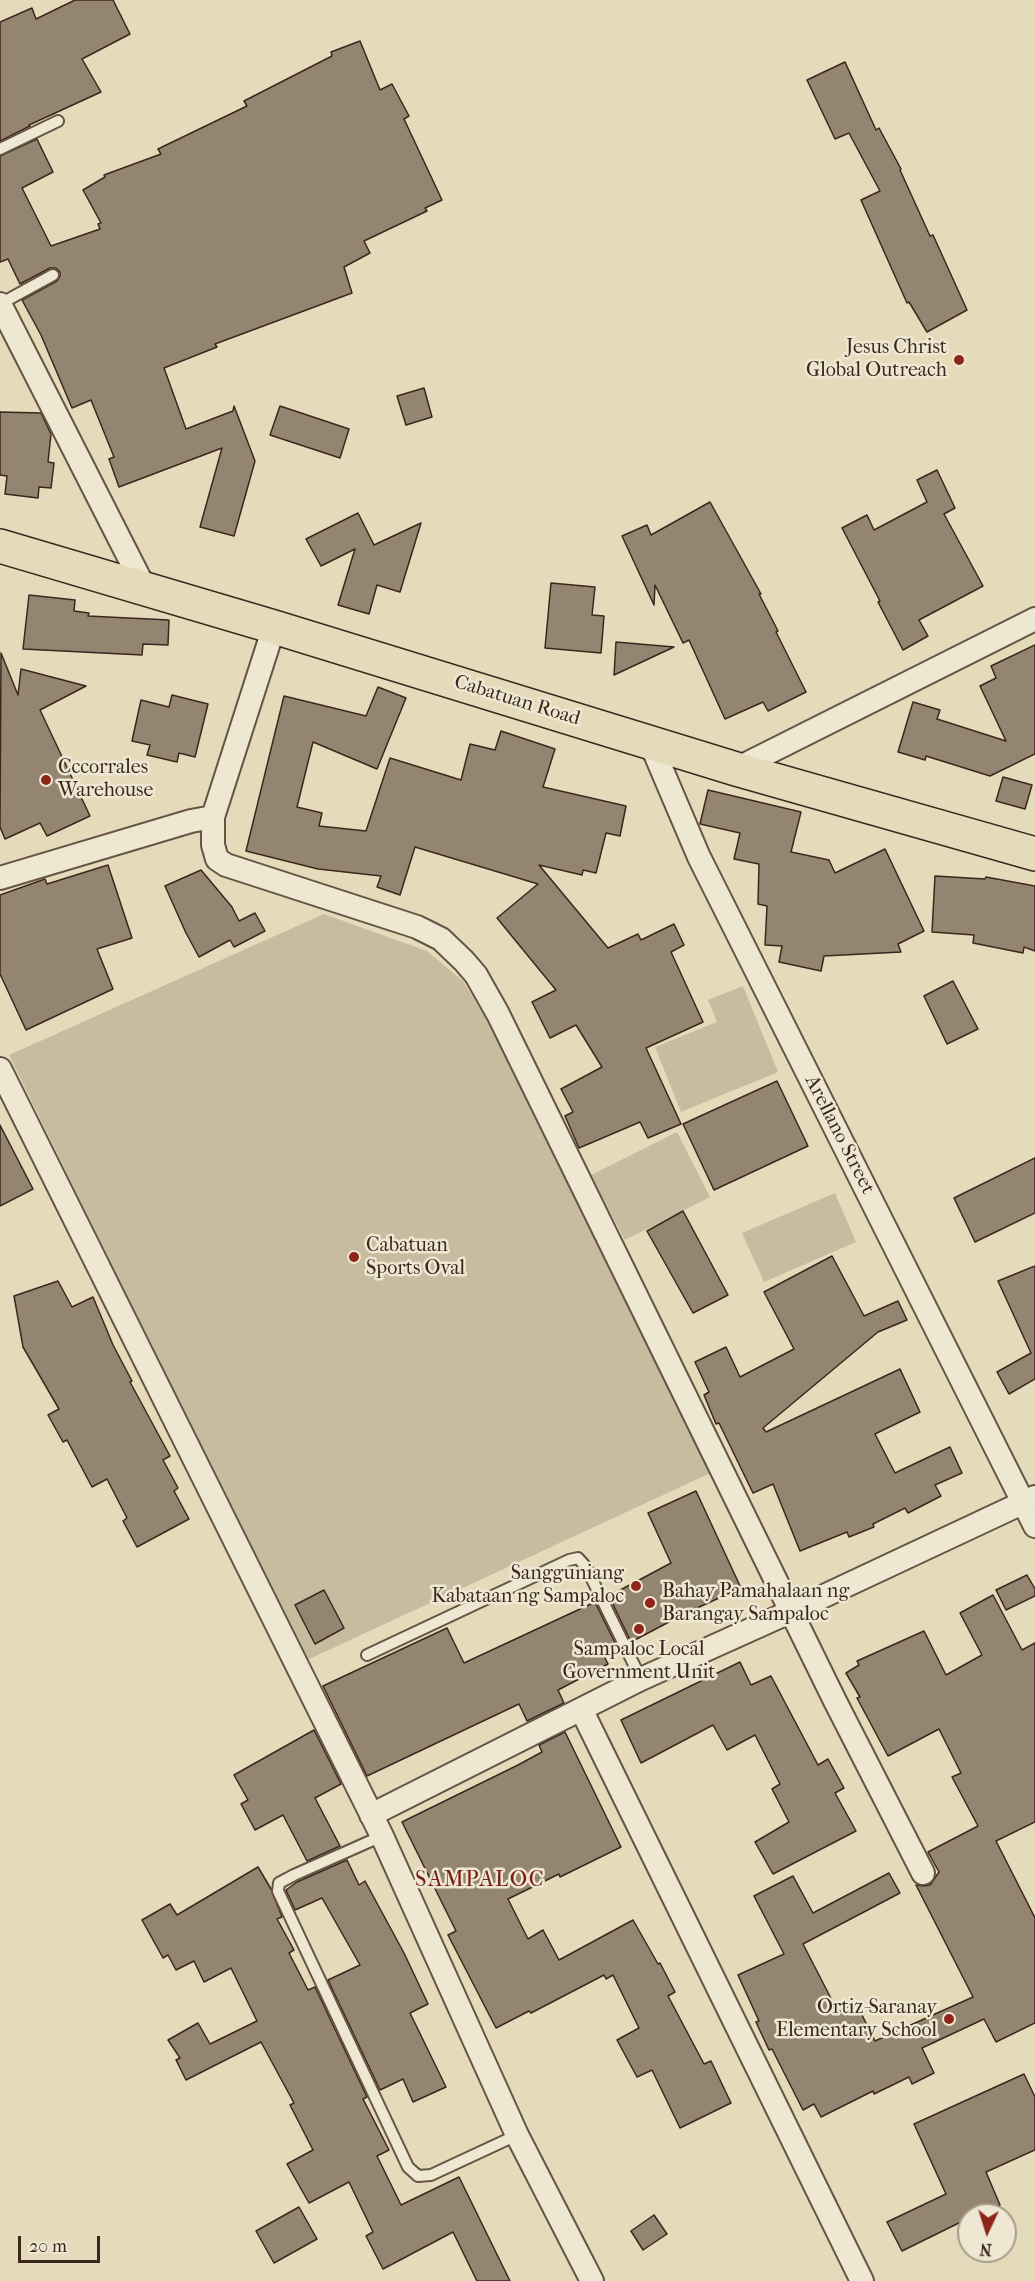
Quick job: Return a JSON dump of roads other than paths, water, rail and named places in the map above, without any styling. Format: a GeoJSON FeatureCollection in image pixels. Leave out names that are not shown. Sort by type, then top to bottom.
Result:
{"type":"FeatureCollection","features":[{"type":"Feature","properties":{"kind":"highway","name":"Cabatuan Road"},"geometry":{"type":"LineString","coordinates":[[0,546],[144,587],[736,769],[1035,854]]}},
{"type":"Feature","properties":{"kind":"street"},"geometry":{"type":"LineString","coordinates":[[0,304],[144,587]]}},
{"type":"Feature","properties":{"kind":"street"},"geometry":{"type":"LineString","coordinates":[[736,769],[1035,619]]}},
{"type":"Feature","properties":{"kind":"street"},"geometry":{"type":"LineString","coordinates":[[274,627],[213,817],[213,845],[217,859],[226,865],[417,927],[441,939],[476,975],[498,1014],[923,1873]]}},
{"type":"Feature","properties":{"kind":"street","name":"Arellano Street"},"geometry":{"type":"LineString","coordinates":[[650,742],[699,856],[1029,1499],[1035,1526]]}},
{"type":"Feature","properties":{"kind":"street"},"geometry":{"type":"LineString","coordinates":[[0,878],[191,820],[213,817]]}},
{"type":"Feature","properties":{"kind":"street"},"geometry":{"type":"LineString","coordinates":[[0,1069],[382,1836],[517,2135],[592,2281]]}},
{"type":"Feature","properties":{"kind":"street"},"geometry":{"type":"LineString","coordinates":[[371,1815],[582,1711],[641,1679],[792,1611],[1029,1499]]}},
{"type":"Feature","properties":{"kind":"street"},"geometry":{"type":"LineString","coordinates":[[582,1711],[862,2281]]}},
{"type":"Feature","properties":{"kind":"lane"},"geometry":{"type":"LineString","coordinates":[[0,149],[58,121]]}},
{"type":"Feature","properties":{"kind":"lane"},"geometry":{"type":"LineString","coordinates":[[0,304],[53,275]]}},
{"type":"Feature","properties":{"kind":"lane"},"geometry":{"type":"LineString","coordinates":[[368,1655],[569,1560],[578,1558],[586,1567],[641,1679]]}},
{"type":"Feature","properties":{"kind":"lane"},"geometry":{"type":"LineString","coordinates":[[382,1836],[294,1875],[279,1883],[278,1891],[408,2167],[418,2176],[431,2175],[517,2135]]}},
{"type":"Feature","properties":{"kind":"place","name":"Jesus Christ Global Outreach"},"geometry":{"type":"Point","coordinates":[959,360]}},
{"type":"Feature","properties":{"kind":"place","name":"Cccorrales Warehouse"},"geometry":{"type":"Point","coordinates":[46,780]}},
{"type":"Feature","properties":{"kind":"place","name":"Cabatuan Sports Oval"},"geometry":{"type":"Point","coordinates":[354,1257]}},
{"type":"Feature","properties":{"kind":"place","name":"Sangguniang Kabataan ng Sampaloc"},"geometry":{"type":"Point","coordinates":[636,1586]}},
{"type":"Feature","properties":{"kind":"place","name":"Bahay Pamahalaan ng Barangay Sampaloc"},"geometry":{"type":"Point","coordinates":[650,1603]}},
{"type":"Feature","properties":{"kind":"place","name":"Sampaloc Local Government Unit"},"geometry":{"type":"Point","coordinates":[639,1629]}},
{"type":"Feature","properties":{"kind":"place","name":"Ortiz-Saranay Elementary School"},"geometry":{"type":"Point","coordinates":[949,2019]}},
{"type":"Feature","properties":{"kind":"district","name":"SAMPALOC"},"geometry":{"type":"Point","coordinates":[480,1881]}}]}
